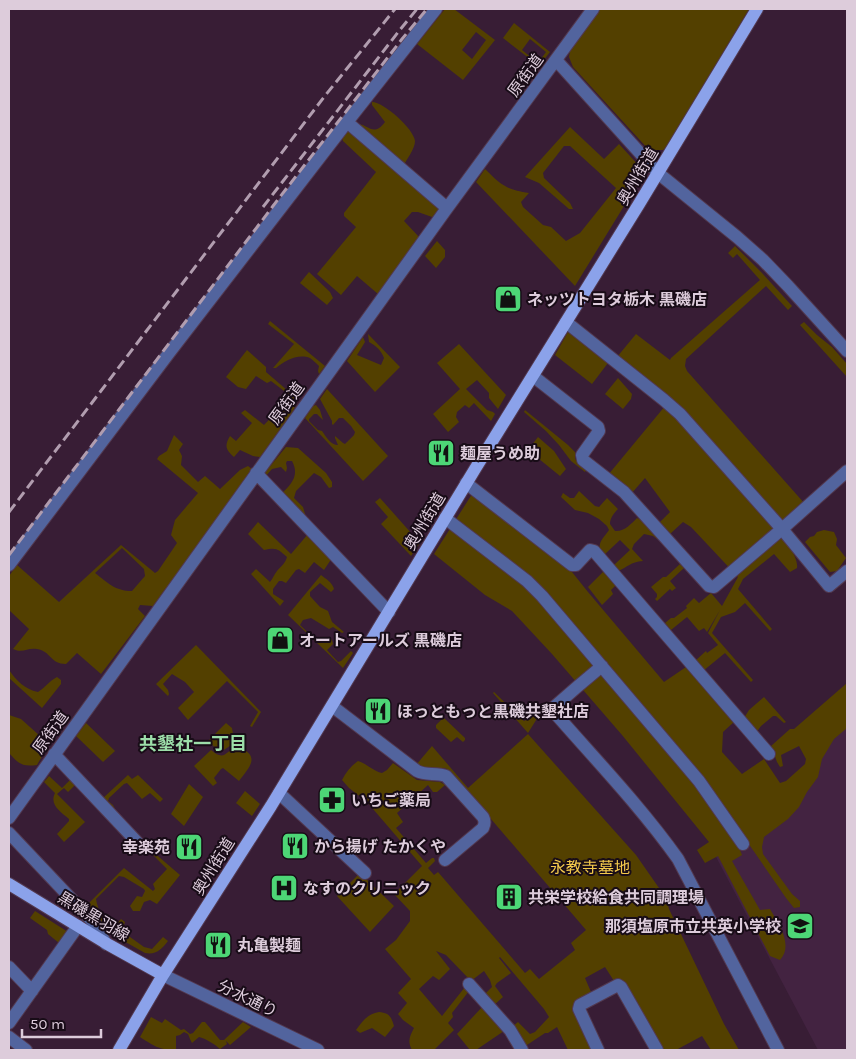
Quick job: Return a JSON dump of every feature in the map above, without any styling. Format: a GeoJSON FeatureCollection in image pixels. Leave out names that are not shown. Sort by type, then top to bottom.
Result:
{"type":"FeatureCollection","features":[{"type":"Feature","properties":{"kind":"main road","name":"奥州街道"},"geometry":{"type":"LineString","coordinates":[[119,1050],[163,975],[332,706],[466,483],[757,9]]}},
{"type":"Feature","properties":{"kind":"main road","name":"黒磯黒羽線"},"geometry":{"type":"LineString","coordinates":[[9,884],[106,944],[163,975]]}},
{"type":"Feature","properties":{"kind":"street"},"geometry":{"type":"LineString","coordinates":[[9,565],[175,345],[436,9]]}},
{"type":"Feature","properties":{"kind":"street","name":"原街道"},"geometry":{"type":"LineString","coordinates":[[10,813],[593,9]]}},
{"type":"Feature","properties":{"kind":"street"},"geometry":{"type":"LineString","coordinates":[[556,60],[658,172],[764,260],[847,351]]}},
{"type":"Feature","properties":{"kind":"street"},"geometry":{"type":"LineString","coordinates":[[347,122],[447,208]]}},
{"type":"Feature","properties":{"kind":"street"},"geometry":{"type":"LineString","coordinates":[[566,322],[680,414],[782,529],[829,586],[847,571]]}},
{"type":"Feature","properties":{"kind":"street"},"geometry":{"type":"LineString","coordinates":[[533,376],[598,427],[599,431],[582,455],[583,460],[624,492],[709,586],[714,587],[847,471]]}},
{"type":"Feature","properties":{"kind":"street"},"geometry":{"type":"LineString","coordinates":[[256,473],[389,612]]}},
{"type":"Feature","properties":{"kind":"street"},"geometry":{"type":"LineString","coordinates":[[466,483],[572,564],[576,565],[590,550],[594,550],[769,754]]}},
{"type":"Feature","properties":{"kind":"street"},"geometry":{"type":"LineString","coordinates":[[445,518],[527,581],[542,596],[698,780],[743,844]]}},
{"type":"Feature","properties":{"kind":"street"},"geometry":{"type":"LineString","coordinates":[[602,666],[553,708],[554,712],[615,780],[678,859],[778,1050]]}},
{"type":"Feature","properties":{"kind":"street"},"geometry":{"type":"LineString","coordinates":[[332,706],[417,771],[425,774],[442,774],[448,778],[483,817],[485,821],[483,828],[445,860]]}},
{"type":"Feature","properties":{"kind":"street"},"geometry":{"type":"LineString","coordinates":[[54,754],[137,842]]}},
{"type":"Feature","properties":{"kind":"street"},"geometry":{"type":"LineString","coordinates":[[278,793],[365,873]]}},
{"type":"Feature","properties":{"kind":"street"},"geometry":{"type":"LineString","coordinates":[[9,834],[95,924],[106,944]]}},
{"type":"Feature","properties":{"kind":"street"},"geometry":{"type":"LineString","coordinates":[[9,1023],[78,926]]}},
{"type":"Feature","properties":{"kind":"street"},"geometry":{"type":"LineString","coordinates":[[9,967],[32,991]]}},
{"type":"Feature","properties":{"kind":"street","name":"分水通り"},"geometry":{"type":"LineString","coordinates":[[163,975],[318,1050]]}},
{"type":"Feature","properties":{"kind":"street"},"geometry":{"type":"LineString","coordinates":[[469,984],[510,1030],[522,1050]]}},
{"type":"Feature","properties":{"kind":"street"},"geometry":{"type":"LineString","coordinates":[[598,1050],[579,1009],[580,1005],[618,986],[621,987],[656,1050]]}},
{"type":"Feature","properties":{"kind":"street"},"geometry":{"type":"LineString","coordinates":[[9,1037],[26,1050]]}},
{"type":"Feature","properties":{"kind":"shaded area","name":"那須塩原市立共英小学校"},"geometry":{"type":"Polygon","coordinates":[[[847,687],[847,1050],[818,1050],[714,853],[811,774],[847,687]]]}},
{"type":"Feature","properties":{"kind":"green space"},"geometry":{"type":"Polygon","coordinates":[[[445,9],[454,9],[495,40],[463,80],[417,44],[445,9]],[[476,32],[462,50],[472,59],[486,40],[476,32]]]}},
{"type":"Feature","properties":{"kind":"green space"},"geometry":{"type":"Polygon","coordinates":[[[600,9],[749,9],[663,150],[649,150],[573,67],[569,57],[570,51],[600,9]]]}},
{"type":"Feature","properties":{"kind":"green space"},"geometry":{"type":"Polygon","coordinates":[[[514,23],[550,52],[539,66],[503,38],[514,23]],[[530,39],[522,50],[538,63],[546,52],[530,39]]]}},
{"type":"Feature","properties":{"kind":"green space"},"geometry":{"type":"Polygon","coordinates":[[[372,102],[384,106],[391,111],[410,130],[415,144],[403,167],[439,205],[438,211],[432,217],[412,212],[404,221],[420,238],[378,294],[357,276],[341,295],[317,274],[356,227],[344,216],[344,213],[376,172],[342,138],[349,129],[356,125],[361,124],[374,130],[385,122],[372,105],[372,102]]]}},
{"type":"Feature","properties":{"kind":"green space"},"geometry":{"type":"Polygon","coordinates":[[[570,127],[604,159],[619,144],[641,168],[643,175],[575,286],[476,182],[485,169],[505,186],[529,193],[521,202],[523,207],[543,225],[551,227],[566,241],[580,233],[616,188],[570,146],[564,146],[543,173],[544,178],[570,203],[573,209],[569,209],[539,183],[525,177],[570,127]]]}},
{"type":"Feature","properties":{"kind":"green space"},"geometry":{"type":"Polygon","coordinates":[[[437,241],[445,250],[445,257],[436,268],[425,256],[437,241]]]}},
{"type":"Feature","properties":{"kind":"green space"},"geometry":{"type":"Polygon","coordinates":[[[735,246],[792,306],[788,310],[766,286],[686,359],[685,366],[687,371],[805,504],[777,527],[796,558],[797,568],[790,572],[774,554],[743,579],[738,589],[772,629],[770,631],[745,603],[735,612],[721,617],[712,633],[753,680],[751,682],[725,653],[703,671],[695,661],[706,651],[707,653],[718,645],[708,633],[720,610],[707,632],[704,628],[699,631],[687,617],[671,630],[665,623],[687,608],[686,606],[694,598],[699,603],[711,593],[722,606],[738,577],[691,527],[683,522],[670,534],[659,523],[670,512],[645,478],[631,494],[608,475],[670,400],[617,357],[636,334],[670,360],[760,280],[737,254],[733,258],[728,253],[735,246]]]}},
{"type":"Feature","properties":{"kind":"green space"},"geometry":{"type":"Polygon","coordinates":[[[309,272],[330,292],[333,298],[327,305],[300,283],[309,272]]]}},
{"type":"Feature","properties":{"kind":"green space"},"geometry":{"type":"Polygon","coordinates":[[[270,321],[325,366],[319,374],[319,366],[310,358],[301,356],[292,358],[273,368],[294,344],[268,324],[270,321]]]}},
{"type":"Feature","properties":{"kind":"green space"},"geometry":{"type":"Polygon","coordinates":[[[804,322],[832,347],[847,364],[847,377],[800,325],[804,322]]]}},
{"type":"Feature","properties":{"kind":"green space"},"geometry":{"type":"Polygon","coordinates":[[[568,332],[608,363],[592,384],[555,355],[568,332]]]}},
{"type":"Feature","properties":{"kind":"green space"},"geometry":{"type":"Polygon","coordinates":[[[368,334],[400,367],[375,392],[347,361],[363,337],[365,342],[357,355],[381,365],[384,358],[378,348],[369,342],[368,334]]]}},
{"type":"Feature","properties":{"kind":"green space"},"geometry":{"type":"Polygon","coordinates":[[[459,344],[506,395],[498,409],[489,398],[489,393],[477,380],[466,389],[487,410],[495,414],[491,421],[474,403],[469,408],[465,405],[457,412],[456,417],[459,422],[448,432],[433,414],[460,389],[437,363],[459,344]]]}},
{"type":"Feature","properties":{"kind":"green space"},"geometry":{"type":"Polygon","coordinates":[[[247,350],[266,367],[266,372],[295,397],[296,405],[260,457],[240,450],[234,457],[227,448],[228,439],[230,436],[236,441],[252,423],[241,413],[245,410],[264,425],[289,399],[288,394],[271,381],[267,383],[256,376],[246,389],[238,387],[226,377],[247,350]]]}},
{"type":"Feature","properties":{"kind":"green space"},"geometry":{"type":"Polygon","coordinates":[[[618,378],[632,394],[631,399],[623,409],[605,394],[618,378]]]}},
{"type":"Feature","properties":{"kind":"green space"},"geometry":{"type":"Polygon","coordinates":[[[327,389],[388,456],[363,481],[305,418],[313,406],[316,405],[320,410],[323,420],[317,414],[314,414],[309,421],[318,430],[322,431],[331,442],[338,445],[335,436],[345,444],[354,435],[355,432],[343,418],[339,418],[332,424],[320,399],[327,389]]]}},
{"type":"Feature","properties":{"kind":"green space"},"geometry":{"type":"Polygon","coordinates":[[[525,410],[575,452],[575,459],[587,469],[585,472],[571,461],[546,431],[524,412],[525,410]]]}},
{"type":"Feature","properties":{"kind":"green space"},"geometry":{"type":"Polygon","coordinates":[[[174,435],[183,444],[179,450],[182,456],[181,465],[198,482],[205,476],[220,489],[240,470],[248,466],[252,469],[170,587],[165,589],[153,606],[140,605],[138,609],[145,616],[101,674],[77,653],[66,664],[53,660],[42,650],[20,651],[13,649],[29,629],[9,610],[9,576],[17,565],[59,602],[121,545],[155,573],[158,571],[177,543],[171,535],[175,520],[198,493],[157,459],[167,451],[174,435]],[[122,548],[95,573],[116,588],[132,591],[145,576],[144,569],[122,548]]]}},
{"type":"Feature","properties":{"kind":"green space"},"geometry":{"type":"Polygon","coordinates":[[[538,437],[554,451],[566,469],[560,476],[528,450],[538,437]]]}},
{"type":"Feature","properties":{"kind":"green space"},"geometry":{"type":"Polygon","coordinates":[[[286,447],[298,448],[326,473],[332,482],[332,487],[329,488],[321,477],[314,473],[296,491],[294,498],[303,507],[306,517],[280,495],[288,488],[295,476],[292,461],[287,461],[286,472],[281,467],[272,469],[264,478],[262,476],[286,447]]]}},
{"type":"Feature","properties":{"kind":"green space"},"geometry":{"type":"Polygon","coordinates":[[[474,491],[564,562],[664,682],[689,665],[735,721],[723,732],[722,752],[742,774],[764,759],[780,783],[786,781],[805,764],[806,759],[799,746],[781,755],[783,766],[780,767],[771,746],[790,729],[794,729],[847,683],[847,728],[834,739],[822,759],[818,777],[799,807],[788,819],[764,837],[763,854],[792,894],[800,901],[800,907],[794,908],[746,840],[740,850],[742,855],[732,861],[760,910],[770,909],[780,927],[785,941],[785,948],[780,960],[770,956],[718,856],[705,863],[697,850],[709,842],[622,735],[512,611],[485,595],[434,554],[474,491]]]}},
{"type":"Feature","properties":{"kind":"green space"},"geometry":{"type":"Polygon","coordinates":[[[579,491],[595,506],[599,507],[607,498],[618,509],[610,522],[615,531],[624,529],[637,518],[644,522],[659,538],[644,534],[634,544],[632,549],[643,561],[618,571],[606,559],[600,548],[601,540],[609,530],[607,526],[588,513],[575,510],[561,497],[563,493],[570,498],[574,498],[579,491]],[[620,540],[604,555],[614,565],[630,550],[620,540]]]}},
{"type":"Feature","properties":{"kind":"green space"},"geometry":{"type":"Polygon","coordinates":[[[380,498],[420,543],[411,556],[381,524],[388,517],[375,502],[380,498]]]}},
{"type":"Feature","properties":{"kind":"green space"},"geometry":{"type":"Polygon","coordinates":[[[258,522],[291,554],[308,534],[332,558],[324,570],[314,562],[305,573],[299,569],[296,570],[286,583],[279,581],[273,589],[273,594],[284,601],[280,606],[251,574],[256,569],[270,582],[287,557],[277,549],[264,550],[248,534],[258,522]]]}},
{"type":"Feature","properties":{"kind":"green space"},"geometry":{"type":"Polygon","coordinates":[[[824,530],[834,532],[837,539],[836,545],[846,558],[837,571],[830,572],[805,542],[817,532],[824,530]]]}},
{"type":"Feature","properties":{"kind":"green space"},"geometry":{"type":"Polygon","coordinates":[[[680,564],[684,568],[670,581],[676,588],[672,591],[670,589],[657,601],[655,599],[657,594],[651,587],[680,564]]]}},
{"type":"Feature","properties":{"kind":"green space"},"geometry":{"type":"Polygon","coordinates":[[[605,570],[617,584],[611,590],[613,594],[602,605],[588,587],[605,570]]]}},
{"type":"Feature","properties":{"kind":"green space"},"geometry":{"type":"Polygon","coordinates":[[[321,575],[334,589],[331,592],[320,583],[310,592],[310,596],[320,607],[328,611],[332,622],[344,632],[342,633],[333,627],[329,629],[311,618],[303,620],[300,625],[319,643],[328,637],[332,640],[333,644],[327,650],[338,662],[351,651],[353,653],[343,668],[288,615],[321,575]]]}},
{"type":"Feature","properties":{"kind":"green space"},"geometry":{"type":"Polygon","coordinates":[[[196,645],[261,712],[252,727],[250,726],[258,712],[227,681],[188,720],[178,708],[194,692],[185,682],[172,674],[163,684],[168,690],[168,696],[156,684],[196,645]]]}},
{"type":"Feature","properties":{"kind":"green space"},"geometry":{"type":"Polygon","coordinates":[[[9,670],[21,684],[38,692],[57,677],[61,680],[61,684],[42,708],[9,678],[9,670]]]}},
{"type":"Feature","properties":{"kind":"green space"},"geometry":{"type":"Polygon","coordinates":[[[493,693],[524,721],[528,719],[538,706],[543,709],[528,733],[493,693]]]}},
{"type":"Feature","properties":{"kind":"green space"},"geometry":{"type":"Polygon","coordinates":[[[764,697],[786,722],[784,723],[776,716],[773,716],[756,733],[744,718],[749,710],[764,697]]]}},
{"type":"Feature","properties":{"kind":"green space"},"geometry":{"type":"Polygon","coordinates":[[[9,715],[21,719],[49,744],[37,765],[28,766],[21,764],[9,753],[9,715]]]}},
{"type":"Feature","properties":{"kind":"green space"},"geometry":{"type":"Polygon","coordinates":[[[443,718],[465,738],[463,742],[457,737],[451,742],[436,728],[436,725],[443,718]]]}},
{"type":"Feature","properties":{"kind":"green space"},"geometry":{"type":"Polygon","coordinates":[[[86,723],[115,751],[103,762],[76,736],[86,723]]]}},
{"type":"Feature","properties":{"kind":"green space"},"geometry":{"type":"Polygon","coordinates":[[[226,723],[232,728],[233,734],[240,741],[222,750],[208,741],[226,723]]]}},
{"type":"Feature","properties":{"kind":"green space","name":"永教寺墓地"},"geometry":{"type":"Polygon","coordinates":[[[528,734],[636,855],[666,898],[669,909],[724,1024],[739,1050],[711,1050],[702,1036],[676,1050],[661,1050],[605,967],[585,978],[591,992],[574,1003],[573,1008],[594,1050],[568,1050],[557,1027],[524,1047],[512,1027],[518,1022],[530,1034],[535,1032],[549,1017],[500,957],[511,973],[495,986],[503,997],[493,1006],[484,995],[492,987],[484,971],[471,981],[446,955],[436,951],[450,969],[439,980],[433,976],[419,989],[442,1016],[465,987],[469,991],[452,1013],[453,1017],[448,1023],[454,1030],[434,1050],[412,1050],[409,1041],[414,1028],[398,1014],[407,1003],[398,993],[411,979],[385,949],[396,940],[410,921],[410,911],[394,894],[422,866],[367,802],[342,780],[349,769],[358,761],[382,773],[393,763],[417,780],[440,782],[445,785],[437,792],[433,792],[428,785],[397,813],[403,822],[396,828],[426,863],[434,858],[435,861],[428,868],[434,875],[438,872],[525,973],[530,969],[539,979],[575,950],[571,943],[586,930],[450,771],[445,768],[424,768],[416,765],[432,746],[468,788],[528,734]]]}},
{"type":"Feature","properties":{"kind":"green space"},"geometry":{"type":"Polygon","coordinates":[[[238,746],[245,750],[251,758],[250,766],[239,781],[223,768],[214,778],[217,783],[213,786],[194,766],[211,750],[222,755],[238,746]]]}},
{"type":"Feature","properties":{"kind":"green space"},"geometry":{"type":"Polygon","coordinates":[[[128,775],[132,779],[138,775],[163,799],[160,802],[150,793],[142,799],[127,783],[124,784],[108,801],[113,805],[118,814],[102,799],[128,775]]]}},
{"type":"Feature","properties":{"kind":"green space"},"geometry":{"type":"Polygon","coordinates":[[[49,776],[62,788],[72,778],[77,783],[68,792],[64,788],[57,794],[85,822],[64,842],[57,834],[69,819],[59,811],[54,801],[55,793],[44,782],[49,776]]]}},
{"type":"Feature","properties":{"kind":"green space"},"geometry":{"type":"Polygon","coordinates":[[[189,784],[203,797],[184,826],[171,814],[189,784]]]}},
{"type":"Feature","properties":{"kind":"green space"},"geometry":{"type":"Polygon","coordinates":[[[245,791],[260,804],[252,816],[236,803],[245,791]]]}},
{"type":"Feature","properties":{"kind":"green space"},"geometry":{"type":"Polygon","coordinates":[[[145,845],[180,875],[157,904],[150,900],[144,902],[140,911],[133,911],[130,906],[137,896],[142,897],[145,891],[124,877],[119,876],[96,899],[98,908],[111,924],[115,926],[121,919],[125,922],[123,932],[144,947],[152,949],[163,937],[168,941],[158,951],[152,953],[145,953],[113,935],[85,907],[124,868],[153,891],[155,889],[153,884],[167,869],[145,845]]]}},
{"type":"Feature","properties":{"kind":"green space"},"geometry":{"type":"Polygon","coordinates":[[[360,873],[394,906],[370,932],[337,896],[360,873]]]}},
{"type":"Feature","properties":{"kind":"green space"},"geometry":{"type":"Polygon","coordinates":[[[35,911],[68,932],[59,943],[48,934],[47,930],[30,918],[35,911]]]}},
{"type":"Feature","properties":{"kind":"green space"},"geometry":{"type":"Polygon","coordinates":[[[483,1006],[504,1031],[476,1050],[470,1050],[457,1034],[483,1006]]]}},
{"type":"Feature","properties":{"kind":"green space"},"geometry":{"type":"Polygon","coordinates":[[[379,1012],[389,1016],[394,1026],[385,1037],[372,1028],[360,1033],[356,1030],[368,1016],[379,1012]]]}},
{"type":"Feature","properties":{"kind":"green space"},"geometry":{"type":"Polygon","coordinates":[[[151,1017],[162,1023],[165,1019],[190,1034],[202,1022],[205,1022],[220,1040],[224,1040],[243,1022],[251,1027],[230,1045],[226,1041],[227,1044],[220,1049],[199,1037],[192,1043],[188,1034],[184,1032],[176,1036],[176,1050],[170,1050],[157,1047],[140,1037],[151,1017]]]}},
{"type":"Feature","properties":{"kind":"railway"},"geometry":{"type":"LineString","coordinates":[[9,512],[324,97],[395,9]]}},
{"type":"Feature","properties":{"kind":"railway"},"geometry":{"type":"LineString","coordinates":[[263,207],[417,9]]}},
{"type":"Feature","properties":{"kind":"railway"},"geometry":{"type":"LineString","coordinates":[[9,555],[273,206],[427,9]]}},
{"type":"Feature","properties":{"kind":"place","name":"ネッツトヨタ栃木 黒磯店"},"geometry":{"type":"Point","coordinates":[508,299]}},
{"type":"Feature","properties":{"kind":"place","name":"麺屋うめ助"},"geometry":{"type":"Point","coordinates":[441,453]}},
{"type":"Feature","properties":{"kind":"place","name":"オートアールズ 黒磯店"},"geometry":{"type":"Point","coordinates":[280,640]}},
{"type":"Feature","properties":{"kind":"place","name":"ほっともっと黒磯共墾社店"},"geometry":{"type":"Point","coordinates":[378,711]}},
{"type":"Feature","properties":{"kind":"place","name":"いちご薬局"},"geometry":{"type":"Point","coordinates":[332,800]}},
{"type":"Feature","properties":{"kind":"place","name":"から揚げ たかくや"},"geometry":{"type":"Point","coordinates":[295,846]}},
{"type":"Feature","properties":{"kind":"place","name":"幸楽苑"},"geometry":{"type":"Point","coordinates":[189,847]}},
{"type":"Feature","properties":{"kind":"place","name":"なすのクリニック"},"geometry":{"type":"Point","coordinates":[284,888]}},
{"type":"Feature","properties":{"kind":"place","name":"共栄学校給食共同調理場"},"geometry":{"type":"Point","coordinates":[509,897]}},
{"type":"Feature","properties":{"kind":"place","name":"那須塩原市立共英小学校"},"geometry":{"type":"Point","coordinates":[800,926]}},
{"type":"Feature","properties":{"kind":"place","name":"丸亀製麺"},"geometry":{"type":"Point","coordinates":[218,945]}},
{"type":"Feature","properties":{"kind":"district","name":"共墾社一丁目"},"geometry":{"type":"Point","coordinates":[193,744]}}]}
